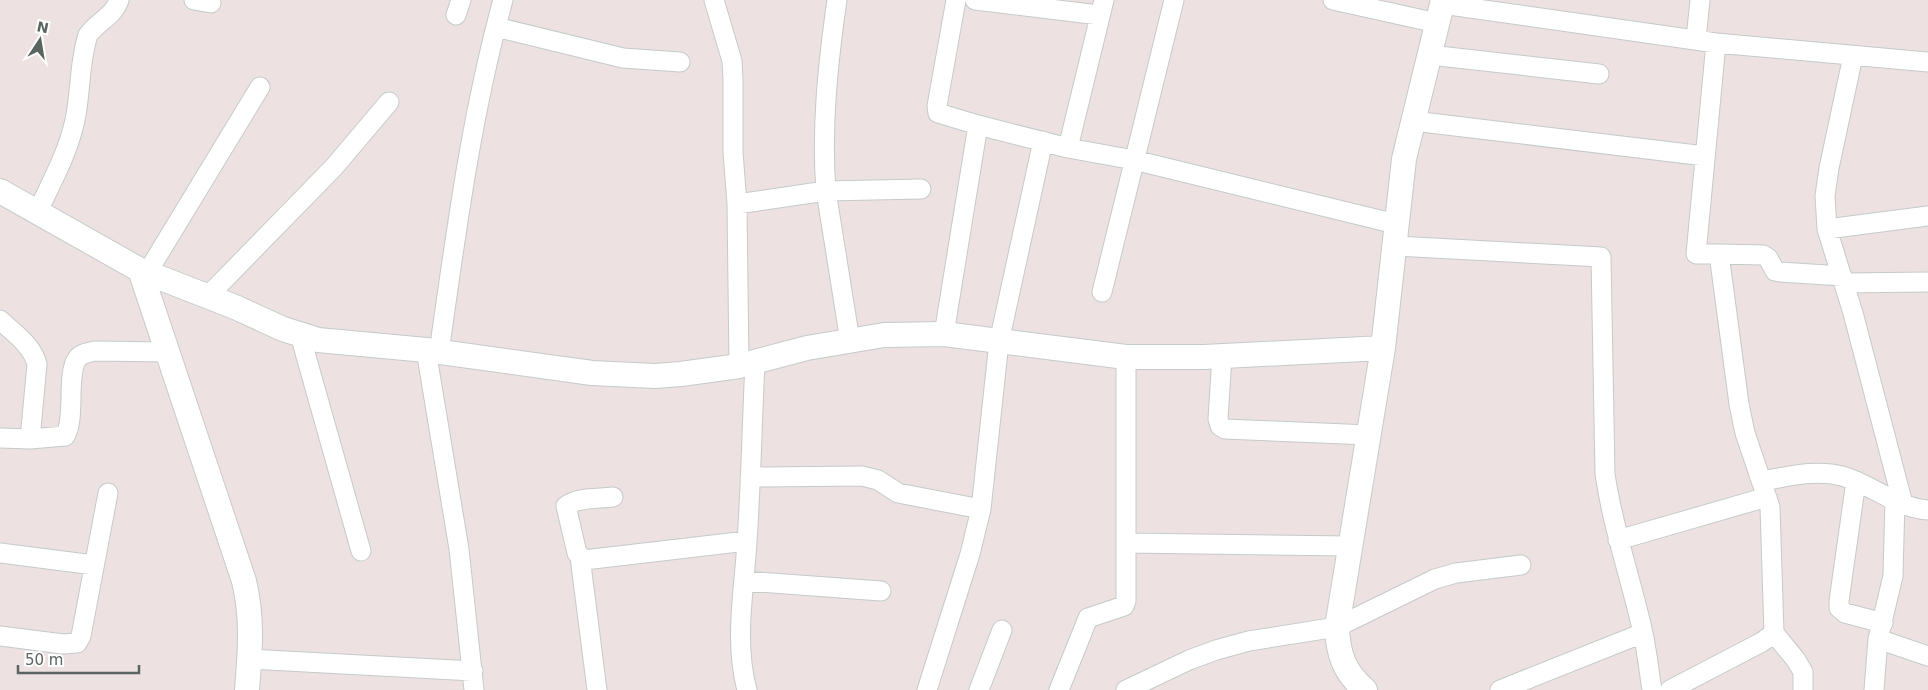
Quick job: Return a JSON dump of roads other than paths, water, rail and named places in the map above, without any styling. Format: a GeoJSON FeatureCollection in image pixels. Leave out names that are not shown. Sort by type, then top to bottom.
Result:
{"type":"FeatureCollection","features":[{"type":"Feature","properties":{"kind":"street"},"geometry":{"type":"LineString","coordinates":[[37,213],[71,136],[88,35],[92,28],[112,13],[119,0]]}},
{"type":"Feature","properties":{"kind":"street"},"geometry":{"type":"LineString","coordinates":[[474,690],[459,549],[432,351],[466,161],[496,27],[504,0]]}},
{"type":"Feature","properties":{"kind":"street"},"geometry":{"type":"LineString","coordinates":[[714,0],[732,61],[733,152],[747,365],[750,477],[740,657],[747,690]]}},
{"type":"Feature","properties":{"kind":"street"},"geometry":{"type":"LineString","coordinates":[[837,0],[828,80],[824,168],[850,341]]}},
{"type":"Feature","properties":{"kind":"street"},"geometry":{"type":"LineString","coordinates":[[956,0],[937,106],[938,113],[1068,148],[1134,160],[1396,235],[1601,257],[1605,474],[1618,540],[1642,633],[1652,690]]}},
{"type":"Feature","properties":{"kind":"street"},"geometry":{"type":"LineString","coordinates":[[975,0],[1101,8],[1068,148]]}},
{"type":"Feature","properties":{"kind":"street"},"geometry":{"type":"LineString","coordinates":[[1102,292],[1174,0]]}},
{"type":"Feature","properties":{"kind":"street"},"geometry":{"type":"LineString","coordinates":[[1334,0],[1441,9],[1696,39],[1716,43],[1928,62]]}},
{"type":"Feature","properties":{"kind":"street"},"geometry":{"type":"LineString","coordinates":[[1696,39],[1700,0]]}},
{"type":"Feature","properties":{"kind":"street"},"geometry":{"type":"LineString","coordinates":[[1365,690],[1353,679],[1344,663],[1338,644],[1337,627],[1383,348],[1404,160],[1441,9]]}},
{"type":"Feature","properties":{"kind":"street"},"geometry":{"type":"LineString","coordinates":[[496,27],[623,58],[680,62]]}},
{"type":"Feature","properties":{"kind":"street"},"geometry":{"type":"LineString","coordinates":[[1716,43],[1696,254],[1763,256],[1768,258],[1775,271],[1780,272],[1843,279],[1928,282]]}},
{"type":"Feature","properties":{"kind":"street"},"geometry":{"type":"LineString","coordinates":[[1430,55],[1600,74]]}},
{"type":"Feature","properties":{"kind":"street"},"geometry":{"type":"LineString","coordinates":[[1853,56],[1829,168],[1825,196],[1827,228],[1843,279],[1899,502],[1893,576],[1880,631],[1874,690]]}},
{"type":"Feature","properties":{"kind":"street"},"geometry":{"type":"LineString","coordinates":[[247,690],[250,659],[250,605],[244,581],[167,352],[143,271],[260,88]]}},
{"type":"Feature","properties":{"kind":"street"},"geometry":{"type":"LineString","coordinates":[[208,296],[334,167],[389,102]]}},
{"type":"Feature","properties":{"kind":"street"},"geometry":{"type":"LineString","coordinates":[[1413,121],[1705,156]]}},
{"type":"Feature","properties":{"kind":"street"},"geometry":{"type":"LineString","coordinates":[[944,334],[978,125]]}},
{"type":"Feature","properties":{"kind":"street"},"geometry":{"type":"LineString","coordinates":[[927,690],[970,554],[981,509],[999,342],[1043,142]]}},
{"type":"Feature","properties":{"kind":"street"},"geometry":{"type":"LineString","coordinates":[[737,204],[826,191],[921,189]]}},
{"type":"Feature","properties":{"kind":"street"},"geometry":{"type":"LineString","coordinates":[[0,191],[143,271],[208,296],[300,336],[318,340],[432,351],[592,373],[630,376],[681,374],[747,365],[807,348],[884,335],[944,334],[1126,357],[1222,356],[1383,348]]}},
{"type":"Feature","properties":{"kind":"street"},"geometry":{"type":"LineString","coordinates":[[1827,228],[1928,216]]}},
{"type":"Feature","properties":{"kind":"street"},"geometry":{"type":"LineString","coordinates":[[1719,254],[1739,404],[1745,433],[1764,489],[1771,523],[1774,633],[1796,660],[1803,672],[1803,690]]}},
{"type":"Feature","properties":{"kind":"street"},"geometry":{"type":"LineString","coordinates":[[0,320],[30,347],[37,364],[30,439]]}},
{"type":"Feature","properties":{"kind":"street"},"geometry":{"type":"LineString","coordinates":[[300,336],[361,551]]}},
{"type":"Feature","properties":{"kind":"street"},"geometry":{"type":"LineString","coordinates":[[0,438],[30,439],[65,436],[69,426],[74,369],[77,360],[84,354],[94,351],[167,352]]}},
{"type":"Feature","properties":{"kind":"street"},"geometry":{"type":"LineString","coordinates":[[1222,356],[1218,419],[1220,426],[1225,429],[1369,435]]}},
{"type":"Feature","properties":{"kind":"street"},"geometry":{"type":"LineString","coordinates":[[1059,690],[1088,618],[1124,606],[1126,601],[1126,357]]}},
{"type":"Feature","properties":{"kind":"street"},"geometry":{"type":"LineString","coordinates":[[1618,540],[1810,473],[1842,476],[1899,502],[1928,510]]}},
{"type":"Feature","properties":{"kind":"street"},"geometry":{"type":"LineString","coordinates":[[750,477],[851,475],[869,477],[898,492],[981,509]]}},
{"type":"Feature","properties":{"kind":"street"},"geometry":{"type":"LineString","coordinates":[[1856,481],[1839,608],[1845,613],[1928,656]]}},
{"type":"Feature","properties":{"kind":"street"},"geometry":{"type":"LineString","coordinates":[[0,636],[63,644],[77,643],[81,636],[108,494]]}},
{"type":"Feature","properties":{"kind":"street"},"geometry":{"type":"LineString","coordinates":[[613,497],[577,501],[566,506],[577,553],[584,560],[747,541]]}},
{"type":"Feature","properties":{"kind":"street"},"geometry":{"type":"LineString","coordinates":[[1127,543],[1350,546]]}},
{"type":"Feature","properties":{"kind":"street"},"geometry":{"type":"LineString","coordinates":[[0,553],[94,565]]}},
{"type":"Feature","properties":{"kind":"street"},"geometry":{"type":"LineString","coordinates":[[580,556],[597,690]]}},
{"type":"Feature","properties":{"kind":"street"},"geometry":{"type":"LineString","coordinates":[[1126,690],[1189,660],[1216,650],[1249,641],[1337,627],[1435,579],[1456,572],[1521,565]]}},
{"type":"Feature","properties":{"kind":"street"},"geometry":{"type":"LineString","coordinates":[[744,581],[881,591]]}},
{"type":"Feature","properties":{"kind":"street"},"geometry":{"type":"LineString","coordinates":[[979,690],[1002,630]]}},
{"type":"Feature","properties":{"kind":"street"},"geometry":{"type":"LineString","coordinates":[[1500,690],[1642,633]]}},
{"type":"Feature","properties":{"kind":"street"},"geometry":{"type":"LineString","coordinates":[[1670,690],[1698,683],[1774,633]]}},
{"type":"Feature","properties":{"kind":"street"},"geometry":{"type":"LineString","coordinates":[[250,659],[473,671]]}}]}
